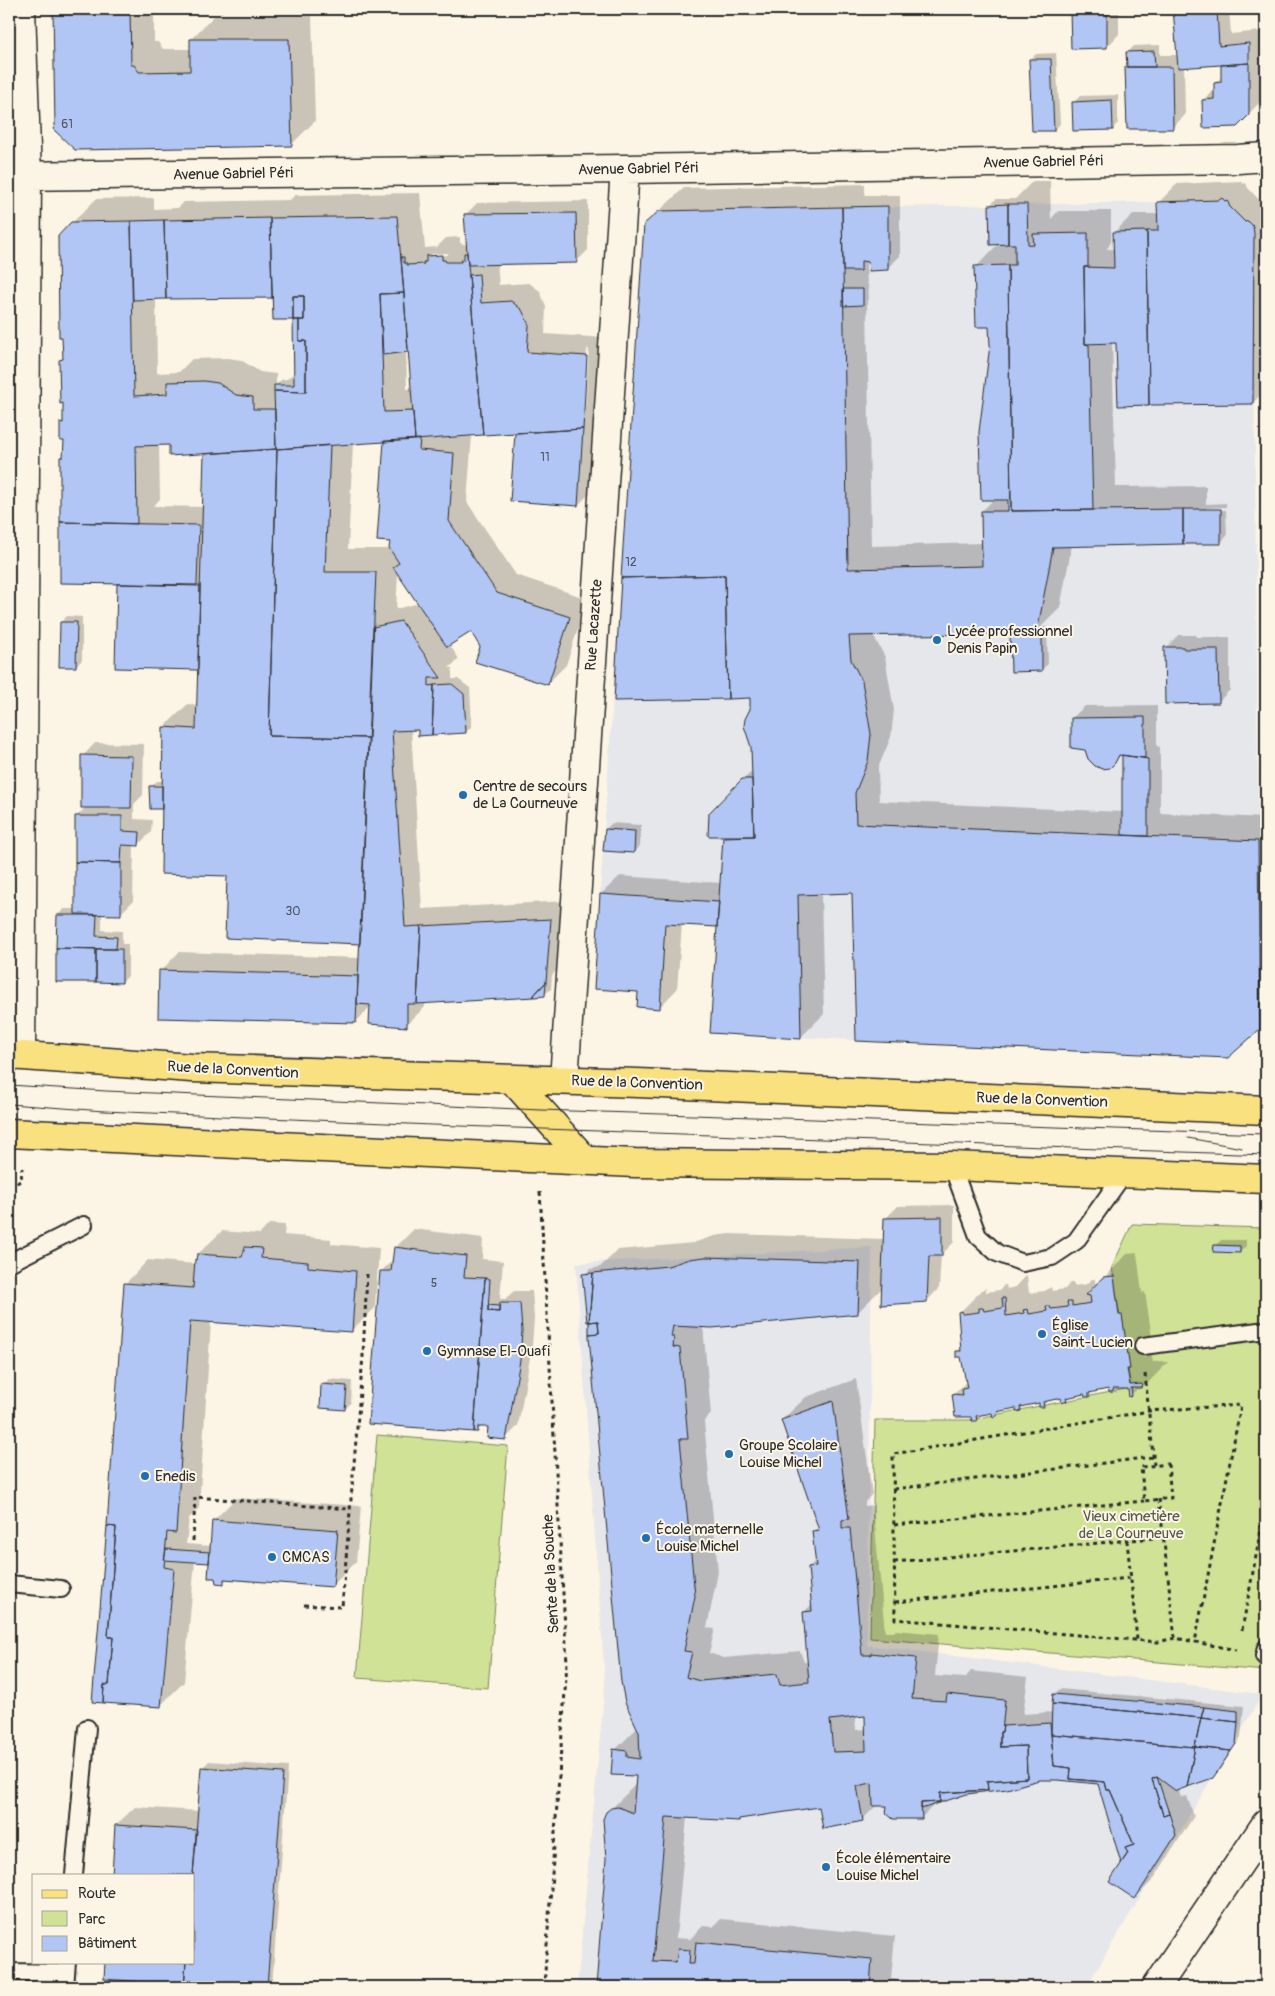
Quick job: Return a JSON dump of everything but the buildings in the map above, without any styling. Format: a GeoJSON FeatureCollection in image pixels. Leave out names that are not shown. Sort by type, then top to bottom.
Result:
{"type":"FeatureCollection","features":[{"type":"Feature","properties":{"kind":"main road","name":"Rue de la Convention"},"geometry":{"type":"LineString","coordinates":[[15,1055],[202,1069],[514,1080],[564,1080],[1266,1110]]}},
{"type":"Feature","properties":{"kind":"main road"},"geometry":{"type":"LineString","coordinates":[[514,1080],[585,1160]]}},
{"type":"Feature","properties":{"kind":"main road"},"geometry":{"type":"LineString","coordinates":[[9,1133],[635,1163],[952,1166],[1266,1179]]}},
{"type":"Feature","properties":{"kind":"street"},"geometry":{"type":"LineString","coordinates":[[15,1055],[18,176],[21,9]]}},
{"type":"Feature","properties":{"kind":"street","name":"Avenue Gabriel Péri"},"geometry":{"type":"LineString","coordinates":[[18,176],[625,169],[1266,157]]}},
{"type":"Feature","properties":{"kind":"street","name":"Rue Lacazette"},"geometry":{"type":"LineString","coordinates":[[564,1080],[625,169]]}},
{"type":"Feature","properties":{"kind":"street"},"geometry":{"type":"LineString","coordinates":[[1156,1987],[1266,1824]]}},
{"type":"Feature","properties":{"kind":"lane"},"geometry":{"type":"LineString","coordinates":[[952,1166],[978,1236],[997,1253],[1023,1263],[1052,1257],[1076,1241],[1124,1172]]}},
{"type":"Feature","properties":{"kind":"lane"},"geometry":{"type":"LineString","coordinates":[[9,1264],[84,1226]]}},
{"type":"Feature","properties":{"kind":"lane"},"geometry":{"type":"LineString","coordinates":[[1143,1346],[1266,1330]]}},
{"type":"Feature","properties":{"kind":"lane"},"geometry":{"type":"LineString","coordinates":[[9,1584],[61,1589]]}},
{"type":"Feature","properties":{"kind":"lane"},"geometry":{"type":"LineString","coordinates":[[74,1874],[87,1728]]}},
{"type":"Feature","properties":{"kind":"lane"},"geometry":{"type":"LineString","coordinates":[[9,1972],[66,1974]]}},
{"type":"Feature","properties":{"kind":"path","name":"Sente de la Souche"},"geometry":{"type":"LineString","coordinates":[[539,1159],[567,1663],[544,1987]]}},
{"type":"Feature","properties":{"kind":"path"},"geometry":{"type":"LineString","coordinates":[[9,1186],[21,1181],[23,1162]]}},
{"type":"Feature","properties":{"kind":"path"},"geometry":{"type":"LineString","coordinates":[[304,1605],[342,1607],[363,1356],[367,1274]]}},
{"type":"Feature","properties":{"kind":"path"},"geometry":{"type":"LineString","coordinates":[[1143,1346],[1154,1465]]}},
{"type":"Feature","properties":{"kind":"path"},"geometry":{"type":"LineString","coordinates":[[1195,1642],[1240,1405],[1148,1411],[893,1454],[895,1619],[1158,1642],[1175,1638],[1195,1642],[1238,1650],[1240,1641]]}},
{"type":"Feature","properties":{"kind":"path"},"geometry":{"type":"LineString","coordinates":[[894,1490],[1153,1457]]}},
{"type":"Feature","properties":{"kind":"path"},"geometry":{"type":"LineString","coordinates":[[894,1524],[1171,1498],[1168,1464],[1141,1467],[1144,1500]]}},
{"type":"Feature","properties":{"kind":"path"},"geometry":{"type":"LineString","coordinates":[[193,1541],[195,1497],[349,1509]]}},
{"type":"Feature","properties":{"kind":"path"},"geometry":{"type":"LineString","coordinates":[[1159,1499],[1175,1638]]}},
{"type":"Feature","properties":{"kind":"path"},"geometry":{"type":"LineString","coordinates":[[1241,1631],[1266,1503]]}},
{"type":"Feature","properties":{"kind":"path"},"geometry":{"type":"LineString","coordinates":[[894,1562],[1164,1537]]}},
{"type":"Feature","properties":{"kind":"path"},"geometry":{"type":"LineString","coordinates":[[1126,1540],[1137,1640]]}},
{"type":"Feature","properties":{"kind":"path"},"geometry":{"type":"LineString","coordinates":[[895,1602],[1130,1578]]}},
{"type":"Feature","properties":{"kind":"shaded area","name":"Lycée professionnel Denis Papin"},"geometry":{"type":"Polygon","coordinates":[[[1222,198],[1225,201],[1227,200],[1230,207],[1253,233],[1260,1029],[1228,1058],[710,1033],[719,902],[600,894],[644,224],[659,211],[1157,202],[1219,200],[1222,198]]]}},
{"type":"Feature","properties":{"kind":"shaded area","name":"Groupe Scolaire Louise Michel"},"geometry":{"type":"Polygon","coordinates":[[[872,1247],[867,1645],[1263,1694],[1086,1987],[577,1987],[605,1683],[576,1263],[872,1247]]]}},
{"type":"Feature","properties":{"kind":"green space","name":"Vieux cimetière de La Courneuve"},"geometry":{"type":"Polygon","coordinates":[[[1132,1224],[1266,1228],[1266,1671],[870,1638],[875,1420],[969,1420],[1131,1388],[1112,1267],[1132,1224]]]}},
{"type":"Feature","properties":{"kind":"green space"},"geometry":{"type":"Polygon","coordinates":[[[377,1435],[508,1446],[488,1688],[357,1678],[377,1435]]]}},
{"type":"Feature","properties":{"kind":"tram line"},"geometry":{"type":"LineString","coordinates":[[9,1085],[541,1110],[1266,1134]]}},
{"type":"Feature","properties":{"kind":"tram line"},"geometry":{"type":"LineString","coordinates":[[9,1104],[104,1111],[432,1125],[1266,1155]]}},
{"type":"Feature","properties":{"kind":"tram line"},"geometry":{"type":"LineString","coordinates":[[1188,1138],[1242,1148]]}},
{"type":"Feature","properties":{"kind":"place","name":"Lycée professionnel Denis Papin"},"geometry":{"type":"Point","coordinates":[937,640]}},
{"type":"Feature","properties":{"kind":"place","name":"Centre de secours de La Courneuve"},"geometry":{"type":"Point","coordinates":[463,795]}},
{"type":"Feature","properties":{"kind":"place","name":"Église Saint-Lucien"},"geometry":{"type":"Point","coordinates":[1042,1334]}},
{"type":"Feature","properties":{"kind":"place","name":"Gymnase El-Ouafi"},"geometry":{"type":"Point","coordinates":[427,1351]}},
{"type":"Feature","properties":{"kind":"place","name":"Groupe Scolaire Louise Michel"},"geometry":{"type":"Point","coordinates":[729,1454]}},
{"type":"Feature","properties":{"kind":"place","name":"Enedis"},"geometry":{"type":"Point","coordinates":[145,1476]}},
{"type":"Feature","properties":{"kind":"place","name":"École maternelle Louise Michel"},"geometry":{"type":"Point","coordinates":[646,1538]}},
{"type":"Feature","properties":{"kind":"place","name":"CMCAS"},"geometry":{"type":"Point","coordinates":[272,1557]}},
{"type":"Feature","properties":{"kind":"place","name":"École élémentaire Louise Michel"},"geometry":{"type":"Point","coordinates":[826,1867]}}]}
